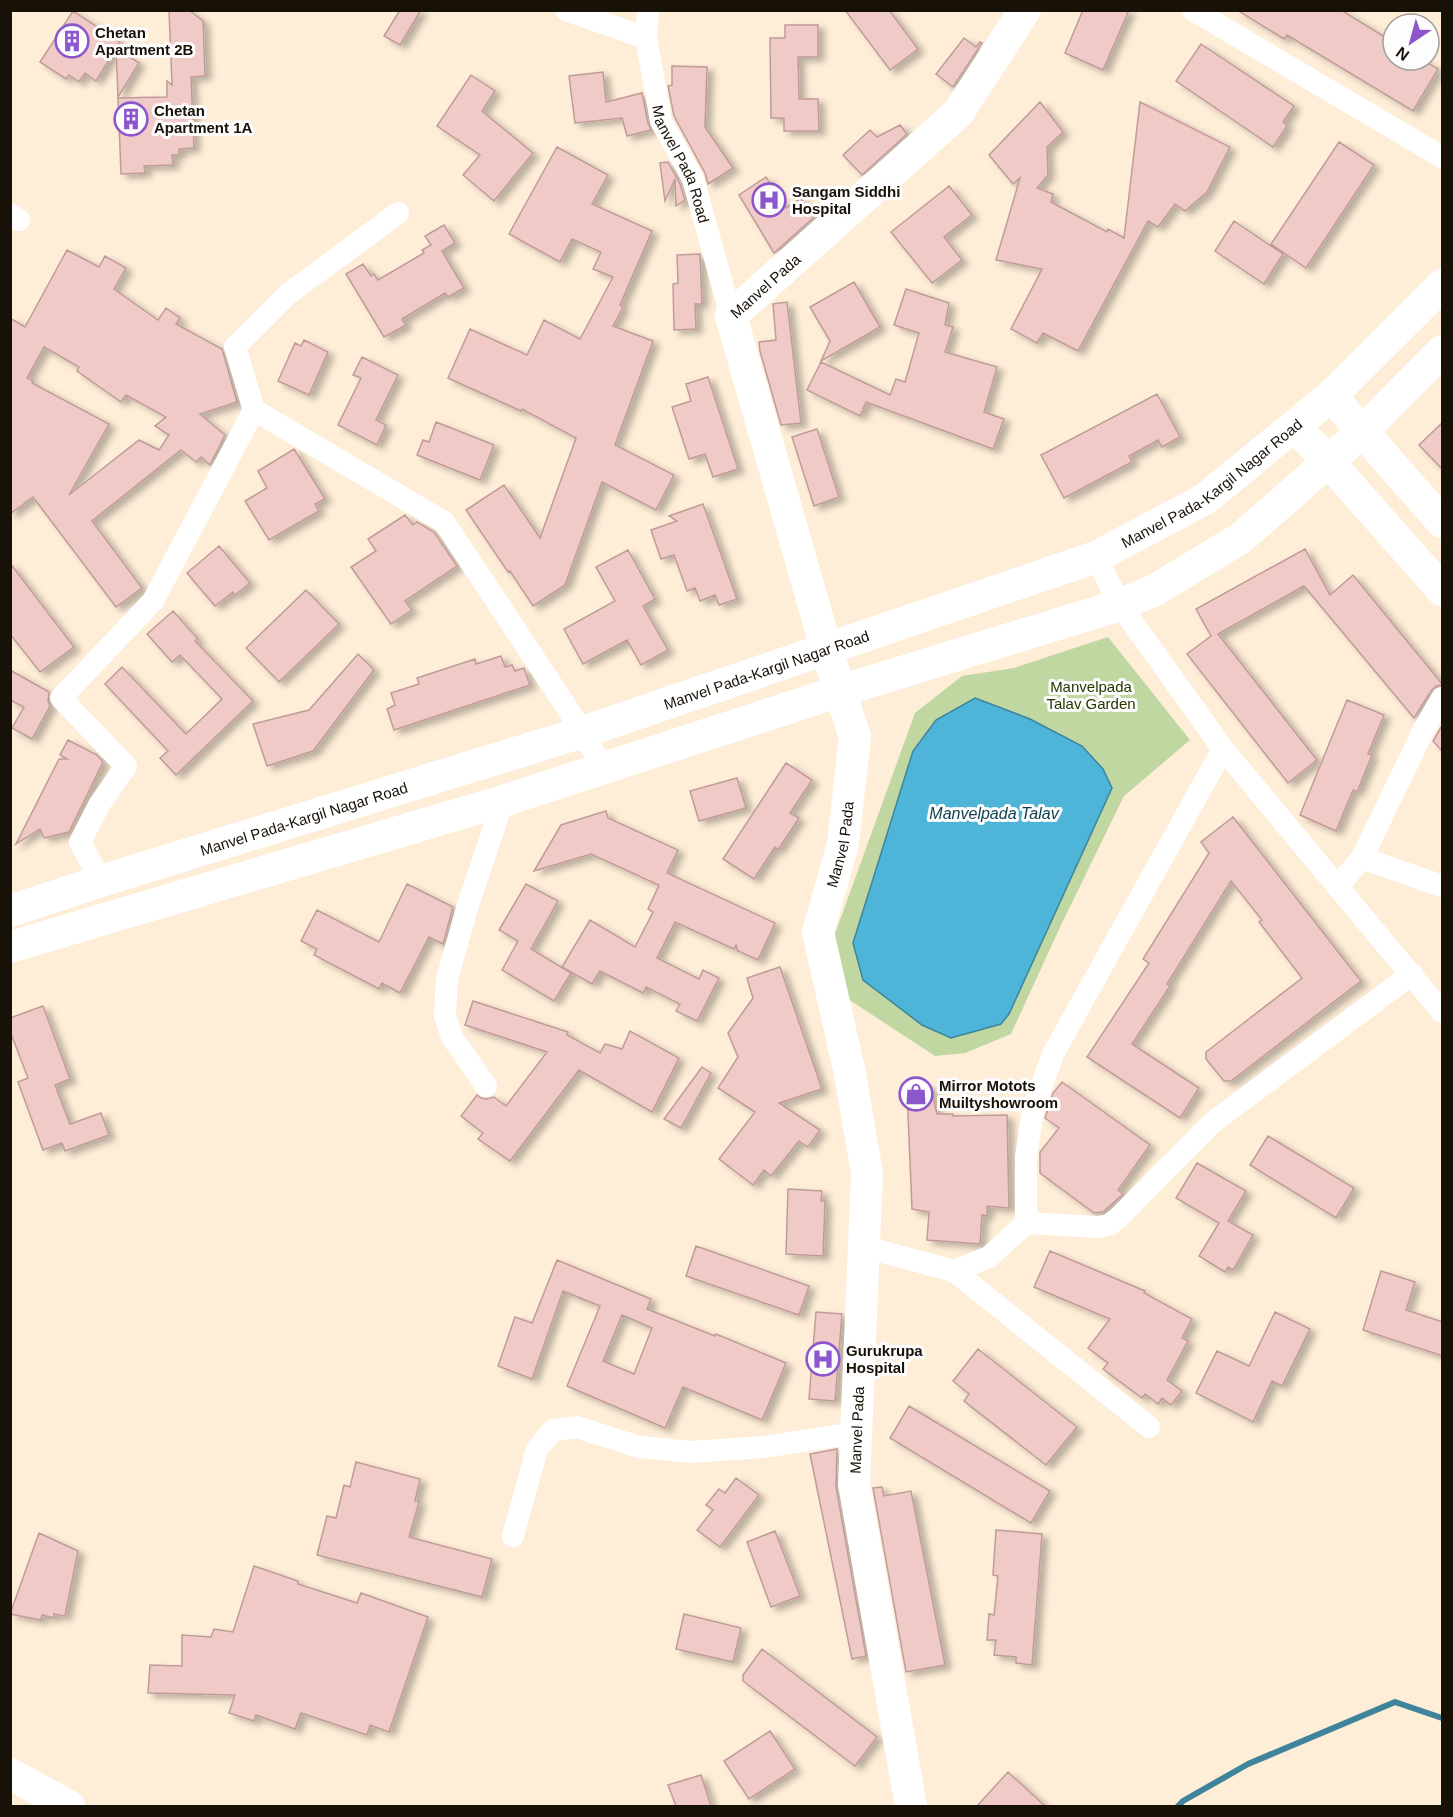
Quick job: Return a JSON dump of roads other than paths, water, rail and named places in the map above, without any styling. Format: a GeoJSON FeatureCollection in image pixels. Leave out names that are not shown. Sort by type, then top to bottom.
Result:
{"type":"FeatureCollection","features":[{"type":"Feature","properties":{"kind":"street"},"geometry":{"type":"LineString","coordinates":[[566,10],[646,38]]}},
{"type":"Feature","properties":{"kind":"street","name":"Manvel Pada Road"},"geometry":{"type":"LineString","coordinates":[[648,10],[646,38],[661,121],[693,179],[731,316]]}},
{"type":"Feature","properties":{"kind":"street","name":"Manvel Pada"},"geometry":{"type":"LineString","coordinates":[[911,1806],[854,1484],[867,1173],[849,1069],[818,932],[843,844],[855,737],[826,648],[731,316],[958,112],[1024,10]]}},
{"type":"Feature","properties":{"kind":"street"},"geometry":{"type":"LineString","coordinates":[[1193,10],[1443,157]]}},
{"type":"Feature","properties":{"kind":"street"},"geometry":{"type":"LineString","coordinates":[[398,213],[288,294],[235,347],[254,410],[444,522],[583,732],[602,768]]}},
{"type":"Feature","properties":{"kind":"street","name":"Manvel Pada-Kargil Nagar Road"},"geometry":{"type":"LineString","coordinates":[[10,911],[583,732],[1096,557],[1205,499],[1332,396],[1443,285]]}},
{"type":"Feature","properties":{"kind":"street"},"geometry":{"type":"LineString","coordinates":[[10,947],[503,801],[840,691],[1120,605],[1155,590],[1241,538],[1362,432],[1443,351]]}},
{"type":"Feature","properties":{"kind":"street"},"geometry":{"type":"LineString","coordinates":[[1332,396],[1443,522]]}},
{"type":"Feature","properties":{"kind":"street"},"geometry":{"type":"LineString","coordinates":[[101,881],[80,842],[99,805],[126,766],[62,698],[153,601],[254,410]]}},
{"type":"Feature","properties":{"kind":"street"},"geometry":{"type":"LineString","coordinates":[[1294,426],[1443,590]]}},
{"type":"Feature","properties":{"kind":"street"},"geometry":{"type":"LineString","coordinates":[[1096,557],[1120,605],[1223,749],[1443,1012]]}},
{"type":"Feature","properties":{"kind":"street"},"geometry":{"type":"LineString","coordinates":[[1338,886],[1362,858],[1426,725],[1443,698]]}},
{"type":"Feature","properties":{"kind":"street"},"geometry":{"type":"LineString","coordinates":[[1026,1223],[1026,1157],[1033,1110],[1053,1054],[1223,749]]}},
{"type":"Feature","properties":{"kind":"street"},"geometry":{"type":"LineString","coordinates":[[486,1086],[452,1037],[445,1016],[447,979],[468,905],[503,801]]}},
{"type":"Feature","properties":{"kind":"street"},"geometry":{"type":"LineString","coordinates":[[1362,858],[1443,886]]}},
{"type":"Feature","properties":{"kind":"street"},"geometry":{"type":"LineString","coordinates":[[954,1272],[989,1257],[1026,1223],[1098,1227],[1109,1225],[1212,1123],[1412,974]]}},
{"type":"Feature","properties":{"kind":"street"},"geometry":{"type":"LineString","coordinates":[[864,1247],[954,1272],[1149,1427]]}},
{"type":"Feature","properties":{"kind":"street"},"geometry":{"type":"LineString","coordinates":[[513,1536],[537,1449],[554,1430],[577,1427],[639,1447],[691,1452],[763,1447],[856,1433]]}},
{"type":"Feature","properties":{"kind":"street"},"geometry":{"type":"LineString","coordinates":[[10,1774],[69,1806]]}},
{"type":"Feature","properties":{"kind":"water","name":"Manvelpada Talav"},"geometry":{"type":"Polygon","coordinates":[[[975,698],[1030,719],[1082,746],[1103,769],[1112,788],[1009,1014],[1001,1024],[951,1038],[922,1025],[863,980],[853,943],[913,751],[936,720],[975,698]]]}},
{"type":"Feature","properties":{"kind":"waterway"},"geometry":{"type":"LineString","coordinates":[[1178,1806],[1248,1764],[1395,1702],[1442,1718]]}},
{"type":"Feature","properties":{"kind":"place","name":"Chetan Apartment 2B"},"geometry":{"type":"Point","coordinates":[72,41]}},
{"type":"Feature","properties":{"kind":"place","name":"Chetan Apartment 1A"},"geometry":{"type":"Point","coordinates":[131,119]}},
{"type":"Feature","properties":{"kind":"place","name":"Sangam Siddhi Hospital"},"geometry":{"type":"Point","coordinates":[769,200]}},
{"type":"Feature","properties":{"kind":"place","name":"Mirror Motots Muiltyshowroom"},"geometry":{"type":"Point","coordinates":[916,1094]}},
{"type":"Feature","properties":{"kind":"place","name":"Gurukrupa Hospital"},"geometry":{"type":"Point","coordinates":[823,1359]}},
{"type":"Feature","properties":{"kind":"park label","name":"Manvelpada Talav Garden"},"geometry":{"type":"Point","coordinates":[1091,694]}}]}
